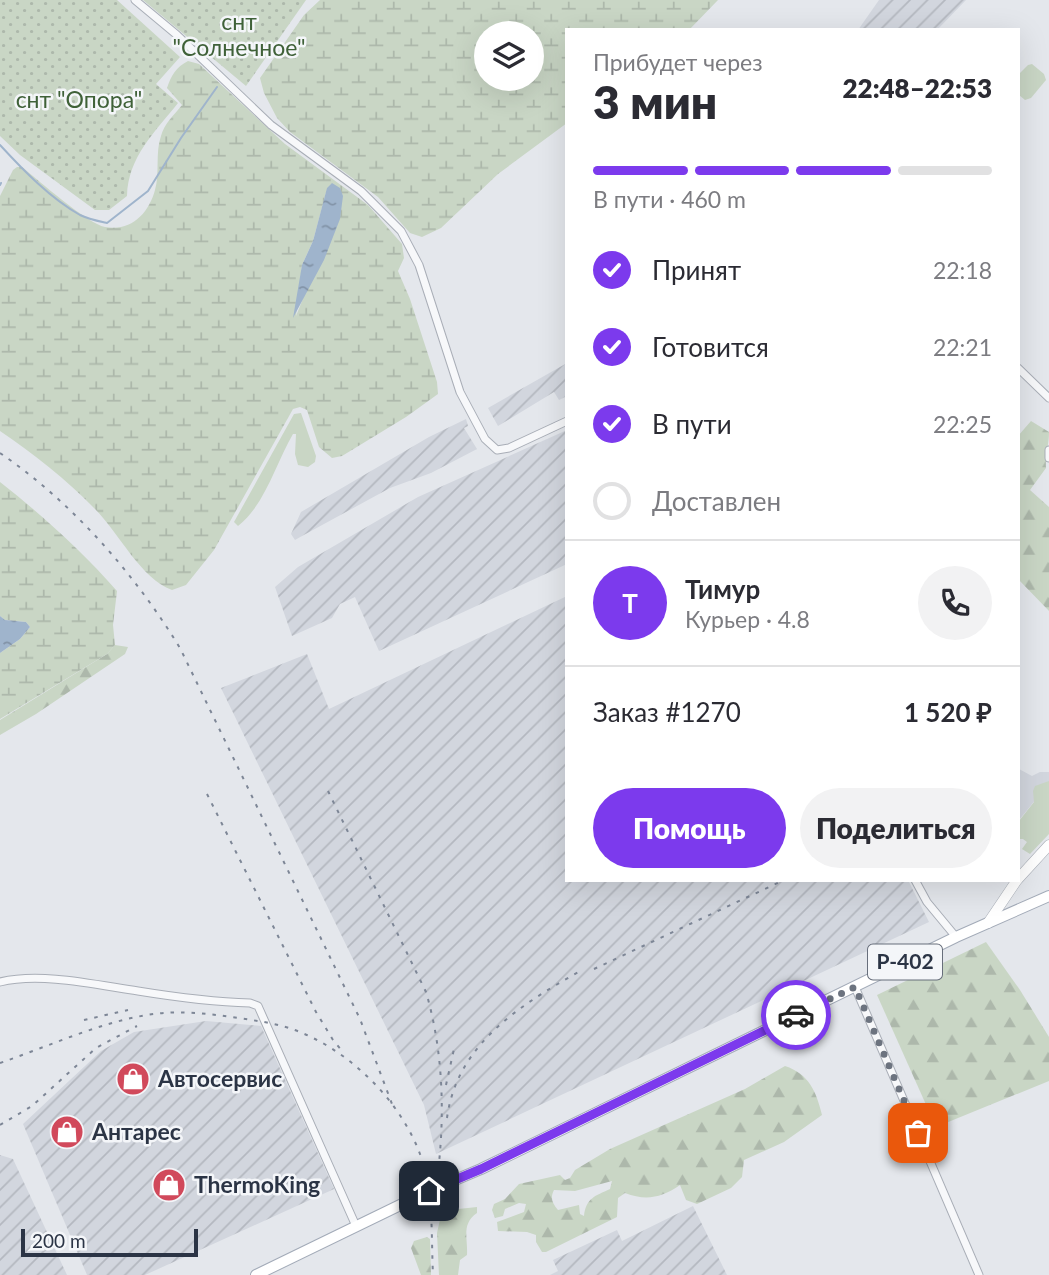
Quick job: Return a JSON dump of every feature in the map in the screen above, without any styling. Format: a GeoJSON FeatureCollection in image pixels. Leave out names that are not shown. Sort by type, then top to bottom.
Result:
{"type":"FeatureCollection","features":[{"type":"Feature","properties":{"kind":"main road"},"geometry":{"type":"LineString","coordinates":[[1020,878],[1049,845]]}},
{"type":"Feature","properties":{"kind":"main road"},"geometry":{"type":"LineString","coordinates":[[988,923],[1017,882]]}},
{"type":"Feature","properties":{"kind":"main road","name":"Р-402"},"geometry":{"type":"LineString","coordinates":[[256,1275],[481,1169],[956,937],[1049,896]]}},
{"type":"Feature","properties":{"kind":"street"},"geometry":{"type":"LineString","coordinates":[[135,0],[193,50],[271,125],[361,191],[401,231],[419,265],[460,392],[485,439],[497,450],[509,449],[565,422]]}},
{"type":"Feature","properties":{"kind":"street"},"geometry":{"type":"LineString","coordinates":[[1020,370],[1049,398]]}},
{"type":"Feature","properties":{"kind":"street"},"geometry":{"type":"LineString","coordinates":[[916,882],[927,902],[956,937]]}},
{"type":"Feature","properties":{"kind":"street"},"geometry":{"type":"LineString","coordinates":[[0,982],[11,979],[41,979],[258,1006],[356,1226]]}},
{"type":"Feature","properties":{"kind":"street"},"geometry":{"type":"LineString","coordinates":[[855,987],[979,1275]]}},
{"type":"Feature","properties":{"kind":"shaded area"},"geometry":{"type":"Polygon","coordinates":[[[879,0],[966,0],[939,28],[859,28],[879,0]]]}},
{"type":"Feature","properties":{"kind":"shaded area"},"geometry":{"type":"Polygon","coordinates":[[[565,364],[565,397],[559,400],[554,392],[498,426],[488,408],[565,364]]]}},
{"type":"Feature","properties":{"kind":"shaded area"},"geometry":{"type":"Polygon","coordinates":[[[466,419],[468,426],[464,428],[477,449],[431,473],[390,488],[295,540],[291,534],[301,512],[429,437],[466,419]]]}},
{"type":"Feature","properties":{"kind":"shaded area"},"geometry":{"type":"Polygon","coordinates":[[[565,431],[565,565],[379,651],[355,597],[340,604],[332,618],[292,636],[275,587],[298,567],[418,497],[565,431]]]}},
{"type":"Feature","properties":{"kind":"shaded area"},"geometry":{"type":"Polygon","coordinates":[[[565,597],[565,882],[909,882],[929,922],[436,1154],[424,1105],[221,688],[307,654],[329,709],[565,597]]]}},
{"type":"Feature","properties":{"kind":"shaded area"},"geometry":{"type":"Polygon","coordinates":[[[1020,770],[1032,776],[1049,772],[1049,783],[1020,819],[1020,770]]]}},
{"type":"Feature","properties":{"kind":"shaded area"},"geometry":{"type":"Polygon","coordinates":[[[206,1021],[261,1026],[334,1189],[145,1275],[87,1275],[23,1124],[101,1051],[134,1032],[206,1021]]]}},
{"type":"Feature","properties":{"kind":"shaded area"},"geometry":{"type":"Polygon","coordinates":[[[0,1155],[13,1159],[67,1275],[0,1275],[0,1155]]]}},
{"type":"Feature","properties":{"kind":"shaded area"},"geometry":{"type":"Polygon","coordinates":[[[693,1206],[727,1275],[550,1275],[558,1271],[553,1260],[617,1230],[622,1241],[693,1206]]]}},
{"type":"Feature","properties":{"kind":"green space","name":"снт \"Опора\""},"geometry":{"type":"Polygon","coordinates":[[[0,0],[117,0],[180,57],[156,84],[178,103],[144,146],[132,169],[127,196],[109,210],[95,210],[20,155],[0,136],[0,0]]]}},
{"type":"Feature","properties":{"kind":"green space","name":"снт \"Солнечное\""},"geometry":{"type":"Polygon","coordinates":[[[143,0],[306,0],[246,86],[143,0]]]}},
{"type":"Feature","properties":{"kind":"green space"},"geometry":{"type":"Polygon","coordinates":[[[320,0],[718,0],[691,28],[565,28],[565,124],[498,174],[441,228],[422,237],[410,233],[378,197],[290,132],[277,118],[264,93],[260,78],[304,15],[320,0]]]}},
{"type":"Feature","properties":{"kind":"green space"},"geometry":{"type":"Polygon","coordinates":[[[188,61],[199,64],[285,144],[368,205],[402,244],[404,258],[398,271],[437,382],[438,394],[342,456],[332,458],[319,447],[307,410],[300,407],[293,409],[214,550],[186,585],[172,590],[140,566],[104,519],[73,487],[0,431],[0,196],[13,170],[22,167],[63,201],[97,224],[123,227],[138,219],[155,190],[162,132],[182,105],[167,88],[174,72],[188,61]],[[327,189],[313,241],[302,265],[296,316],[306,291],[327,189]]]}},
{"type":"Feature","properties":{"kind":"green space"},"geometry":{"type":"Polygon","coordinates":[[[1032,64],[1044,74],[1046,80],[1031,98],[1025,100],[1020,96],[1020,73],[1032,64]]]}},
{"type":"Feature","properties":{"kind":"green space"},"geometry":{"type":"Polygon","coordinates":[[[301,413],[316,456],[315,462],[308,467],[298,465],[295,454],[296,434],[293,434],[256,507],[238,526],[234,522],[294,414],[301,413]]]}},
{"type":"Feature","properties":{"kind":"green space"},"geometry":{"type":"Polygon","coordinates":[[[1031,421],[1049,432],[1046,468],[1030,490],[1049,507],[1049,611],[1020,581],[1020,434],[1031,421]]]}},
{"type":"Feature","properties":{"kind":"green space"},"geometry":{"type":"Polygon","coordinates":[[[0,482],[61,534],[117,591],[113,625],[115,645],[107,654],[0,719],[0,653],[20,639],[30,627],[26,622],[5,620],[0,616],[0,482]]]}},
{"type":"Feature","properties":{"kind":"green space"},"geometry":{"type":"Polygon","coordinates":[[[115,645],[128,647],[125,654],[0,735],[0,720],[107,654],[115,645]]]}},
{"type":"Feature","properties":{"kind":"green space"},"geometry":{"type":"Polygon","coordinates":[[[1049,781],[1049,834],[1030,854],[1022,849],[1027,842],[1020,839],[1020,820],[1034,802],[1035,786],[1049,781]]]}},
{"type":"Feature","properties":{"kind":"green space"},"geometry":{"type":"Polygon","coordinates":[[[986,942],[1049,1037],[1049,1081],[936,1127],[877,995],[986,942]]]}},
{"type":"Feature","properties":{"kind":"green space"},"geometry":{"type":"Polygon","coordinates":[[[785,1066],[800,1074],[810,1084],[822,1115],[784,1142],[744,1160],[742,1177],[731,1188],[697,1204],[686,1200],[680,1185],[653,1197],[625,1193],[618,1198],[617,1217],[546,1252],[542,1252],[536,1242],[536,1235],[498,1231],[497,1222],[524,1212],[526,1204],[519,1203],[505,1209],[503,1216],[495,1218],[492,1210],[494,1204],[505,1199],[519,1184],[560,1175],[565,1180],[570,1178],[575,1170],[610,1149],[745,1089],[785,1066]],[[612,1181],[575,1191],[554,1190],[552,1200],[558,1210],[579,1205],[580,1214],[584,1216],[589,1201],[610,1189],[612,1181]]]}},
{"type":"Feature","properties":{"kind":"green space"},"geometry":{"type":"Polygon","coordinates":[[[477,1207],[477,1213],[467,1227],[467,1255],[460,1260],[458,1275],[439,1275],[437,1233],[441,1215],[449,1210],[477,1207]]]}},
{"type":"Feature","properties":{"kind":"green space"},"geometry":{"type":"Polygon","coordinates":[[[427,1237],[430,1239],[431,1275],[421,1275],[411,1248],[414,1241],[427,1237]]]}},
{"type":"Feature","properties":{"kind":"water"},"geometry":{"type":"Polygon","coordinates":[[[332,183],[340,188],[343,196],[340,219],[324,260],[293,318],[302,265],[313,241],[327,188],[332,183]]]}},
{"type":"Feature","properties":{"kind":"water"},"geometry":{"type":"Polygon","coordinates":[[[0,616],[5,620],[26,622],[30,627],[20,639],[0,653],[0,616]]]}},
{"type":"Feature","properties":{"kind":"waterway"},"geometry":{"type":"LineString","coordinates":[[0,145],[58,200],[80,215],[107,223],[148,191],[217,87]]}},
{"type":"Feature","properties":{"kind":"railway"},"geometry":{"type":"LineString","coordinates":[[0,453],[52,494],[100,541],[143,593],[180,648],[360,1019],[392,1104]]}},
{"type":"Feature","properties":{"kind":"railway"},"geometry":{"type":"LineString","coordinates":[[328,791],[426,992],[436,1036],[441,1082],[438,1172]]}},
{"type":"Feature","properties":{"kind":"railway"},"geometry":{"type":"LineString","coordinates":[[207,794],[316,1012],[343,1052]]}},
{"type":"Feature","properties":{"kind":"railway"},"geometry":{"type":"LineString","coordinates":[[594,969],[780,882]]}},
{"type":"Feature","properties":{"kind":"railway"},"geometry":{"type":"LineString","coordinates":[[447,1118],[453,1092],[478,1047],[516,1012],[582,970]]}},
{"type":"Feature","properties":{"kind":"railway"},"geometry":{"type":"LineString","coordinates":[[84,1020],[128,1010]]}},
{"type":"Feature","properties":{"kind":"railway"},"geometry":{"type":"LineString","coordinates":[[0,1063],[110,1024],[158,1013],[200,1013],[253,1020],[289,1028],[310,1037],[350,1061],[368,1077],[399,1113],[411,1133],[428,1183],[433,1275]]}},
{"type":"Feature","properties":{"kind":"railway"},"geometry":{"type":"LineString","coordinates":[[0,1125],[32,1106],[96,1048],[137,1026]]}},
{"type":"Feature","properties":{"kind":"railway"},"geometry":{"type":"LineString","coordinates":[[446,1085],[454,1049]]}},
{"type":"Feature","properties":{"kind":"way so far"},"geometry":{"type":"LineString","coordinates":[[796,1015],[855,987],[918,1133]]}},
{"type":"Feature","properties":{"kind":"place","name":"Автосервис"},"geometry":{"type":"Point","coordinates":[133,1079]}},
{"type":"Feature","properties":{"kind":"place","name":"Антарес"},"geometry":{"type":"Point","coordinates":[67,1132]}},
{"type":"Feature","properties":{"kind":"place","name":"ThermoKing"},"geometry":{"type":"Point","coordinates":[169,1185]}},
{"type":"Feature","properties":{"kind":"route"},"geometry":{"type":"LineString","coordinates":[[429,1191],[481,1169],[796,1015]]}}]}
